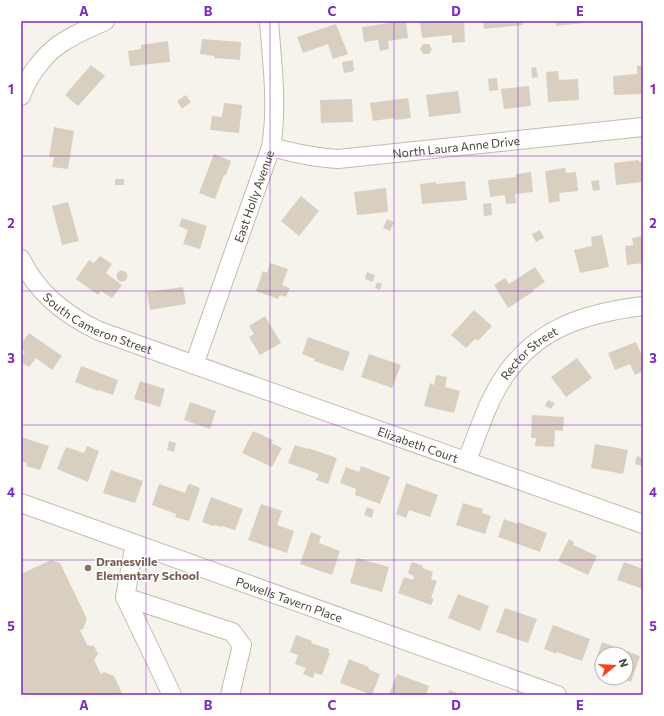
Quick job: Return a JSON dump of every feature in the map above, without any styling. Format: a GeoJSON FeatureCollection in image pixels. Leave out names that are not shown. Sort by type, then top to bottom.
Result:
{"type":"FeatureCollection","features":[{"type":"Feature","properties":{"kind":"street"},"geometry":{"type":"LineString","coordinates":[[21,96],[24,87],[41,62],[60,44],[105,21]]}},
{"type":"Feature","properties":{"kind":"street","name":"East Holly Avenue"},"geometry":{"type":"LineString","coordinates":[[194,365],[271,147],[274,130],[275,106],[269,21]]}},
{"type":"Feature","properties":{"kind":"street","name":"North Laura Anne Drive"},"geometry":{"type":"LineString","coordinates":[[271,147],[300,155],[338,159],[643,127]]}},
{"type":"Feature","properties":{"kind":"street","name":"South Cameron Street"},"geometry":{"type":"LineString","coordinates":[[21,259],[28,274],[40,289],[51,300],[78,321],[99,331],[194,365]]}},
{"type":"Feature","properties":{"kind":"street","name":"Rector Street"},"geometry":{"type":"LineString","coordinates":[[467,460],[490,402],[504,377],[521,355],[539,339],[558,328],[579,319],[600,313],[643,306]]}},
{"type":"Feature","properties":{"kind":"street","name":"Elizabeth Court"},"geometry":{"type":"LineString","coordinates":[[194,365],[467,460],[643,524]]}},
{"type":"Feature","properties":{"kind":"street","name":"Powells Tavern Place"},"geometry":{"type":"LineString","coordinates":[[21,503],[557,695]]}},
{"type":"Feature","properties":{"kind":"street"},"geometry":{"type":"LineString","coordinates":[[134,544],[125,597],[172,695]]}},
{"type":"Feature","properties":{"kind":"street"},"geometry":{"type":"LineString","coordinates":[[125,597],[232,632],[242,645],[230,695]]}},
{"type":"Feature","properties":{"kind":"building"},"geometry":{"type":"Polygon","coordinates":[[[406,21],[408,38],[388,41],[389,49],[380,51],[378,40],[364,42],[362,27],[406,21]]]}},
{"type":"Feature","properties":{"kind":"building"},"geometry":{"type":"Polygon","coordinates":[[[464,21],[465,42],[452,43],[452,35],[422,38],[420,22],[464,21]]]}},
{"type":"Feature","properties":{"kind":"building"},"geometry":{"type":"Polygon","coordinates":[[[483,21],[523,21],[523,25],[484,29],[483,21]]]}},
{"type":"Feature","properties":{"kind":"building"},"geometry":{"type":"Polygon","coordinates":[[[556,21],[584,21],[584,23],[556,26],[556,21]]]}},
{"type":"Feature","properties":{"kind":"building"},"geometry":{"type":"Polygon","coordinates":[[[336,24],[348,54],[333,59],[328,44],[303,53],[297,37],[336,24]]]}},
{"type":"Feature","properties":{"kind":"building"},"geometry":{"type":"Polygon","coordinates":[[[202,39],[241,42],[240,60],[214,58],[214,56],[200,54],[202,39]]]}},
{"type":"Feature","properties":{"kind":"building"},"geometry":{"type":"Polygon","coordinates":[[[168,41],[170,62],[130,66],[128,51],[141,49],[141,45],[168,41]]]}},
{"type":"Feature","properties":{"kind":"building"},"geometry":{"type":"Polygon","coordinates":[[[423,44],[429,44],[432,49],[429,54],[423,54],[420,49],[423,44]]]}},
{"type":"Feature","properties":{"kind":"building"},"geometry":{"type":"Polygon","coordinates":[[[353,60],[354,71],[344,73],[342,62],[353,60]]]}},
{"type":"Feature","properties":{"kind":"building"},"geometry":{"type":"Polygon","coordinates":[[[91,65],[105,76],[78,106],[65,95],[91,65]]]}},
{"type":"Feature","properties":{"kind":"building"},"geometry":{"type":"Polygon","coordinates":[[[643,65],[643,94],[614,95],[613,76],[637,74],[637,66],[643,65]]]}},
{"type":"Feature","properties":{"kind":"building"},"geometry":{"type":"Polygon","coordinates":[[[536,67],[538,77],[532,78],[531,68],[536,67]]]}},
{"type":"Feature","properties":{"kind":"building"},"geometry":{"type":"Polygon","coordinates":[[[558,71],[559,80],[578,79],[579,100],[548,102],[546,72],[558,71]]]}},
{"type":"Feature","properties":{"kind":"building"},"geometry":{"type":"Polygon","coordinates":[[[497,78],[498,90],[489,91],[488,79],[497,78]]]}},
{"type":"Feature","properties":{"kind":"building"},"geometry":{"type":"Polygon","coordinates":[[[529,86],[531,106],[504,109],[501,89],[529,86]]]}},
{"type":"Feature","properties":{"kind":"building"},"geometry":{"type":"Polygon","coordinates":[[[458,91],[461,113],[429,117],[426,95],[458,91]]]}},
{"type":"Feature","properties":{"kind":"building"},"geometry":{"type":"Polygon","coordinates":[[[186,95],[191,102],[182,109],[177,101],[186,95]]]}},
{"type":"Feature","properties":{"kind":"building"},"geometry":{"type":"Polygon","coordinates":[[[408,98],[411,118],[395,120],[394,118],[373,121],[370,103],[408,98]]]}},
{"type":"Feature","properties":{"kind":"building"},"geometry":{"type":"Polygon","coordinates":[[[352,99],[353,122],[321,123],[320,100],[352,99]]]}},
{"type":"Feature","properties":{"kind":"building"},"geometry":{"type":"Polygon","coordinates":[[[224,103],[242,105],[239,133],[210,130],[212,116],[222,117],[224,103]]]}},
{"type":"Feature","properties":{"kind":"building"},"geometry":{"type":"Polygon","coordinates":[[[54,127],[74,131],[68,169],[52,167],[54,157],[49,157],[54,127]]]}},
{"type":"Feature","properties":{"kind":"building"},"geometry":{"type":"Polygon","coordinates":[[[214,154],[231,161],[215,199],[199,193],[214,154]]]}},
{"type":"Feature","properties":{"kind":"building"},"geometry":{"type":"Polygon","coordinates":[[[639,160],[639,162],[643,161],[642,182],[616,185],[614,163],[639,160]]]}},
{"type":"Feature","properties":{"kind":"building"},"geometry":{"type":"Polygon","coordinates":[[[565,168],[566,173],[576,172],[578,191],[559,193],[560,201],[549,203],[545,171],[565,168]]]}},
{"type":"Feature","properties":{"kind":"building"},"geometry":{"type":"Polygon","coordinates":[[[531,172],[533,192],[515,194],[516,203],[506,204],[505,195],[490,197],[488,180],[516,177],[516,174],[531,172]]]}},
{"type":"Feature","properties":{"kind":"building"},"geometry":{"type":"Polygon","coordinates":[[[115,179],[124,179],[124,185],[115,185],[115,179]]]}},
{"type":"Feature","properties":{"kind":"building"},"geometry":{"type":"Polygon","coordinates":[[[599,180],[600,190],[593,191],[591,181],[599,180]]]}},
{"type":"Feature","properties":{"kind":"building"},"geometry":{"type":"Polygon","coordinates":[[[465,181],[467,200],[422,204],[420,184],[465,181]]]}},
{"type":"Feature","properties":{"kind":"building"},"geometry":{"type":"Polygon","coordinates":[[[386,188],[388,212],[357,215],[354,192],[386,188]]]}},
{"type":"Feature","properties":{"kind":"building"},"geometry":{"type":"Polygon","coordinates":[[[301,196],[319,211],[299,236],[281,221],[301,196]]]}},
{"type":"Feature","properties":{"kind":"building"},"geometry":{"type":"Polygon","coordinates":[[[68,202],[79,241],[62,245],[52,206],[68,202]]]}},
{"type":"Feature","properties":{"kind":"building"},"geometry":{"type":"Polygon","coordinates":[[[491,203],[492,215],[484,216],[483,204],[491,203]]]}},
{"type":"Feature","properties":{"kind":"building"},"geometry":{"type":"Polygon","coordinates":[[[182,218],[207,226],[200,249],[183,244],[188,230],[179,226],[182,218]]]}},
{"type":"Feature","properties":{"kind":"building"},"geometry":{"type":"Polygon","coordinates":[[[387,219],[394,222],[390,231],[383,228],[387,219]]]}},
{"type":"Feature","properties":{"kind":"building"},"geometry":{"type":"Polygon","coordinates":[[[540,230],[544,238],[536,242],[532,234],[540,230]]]}},
{"type":"Feature","properties":{"kind":"building"},"geometry":{"type":"Polygon","coordinates":[[[602,235],[609,267],[580,273],[574,250],[592,246],[591,237],[602,235]]]}},
{"type":"Feature","properties":{"kind":"building"},"geometry":{"type":"Polygon","coordinates":[[[643,236],[643,263],[627,265],[625,246],[633,245],[632,238],[643,236]]]}},
{"type":"Feature","properties":{"kind":"building"},"geometry":{"type":"Polygon","coordinates":[[[100,256],[112,264],[106,273],[122,285],[112,298],[101,291],[98,295],[76,279],[89,260],[94,263],[100,256]]]}},
{"type":"Feature","properties":{"kind":"building"},"geometry":{"type":"Polygon","coordinates":[[[270,263],[288,269],[282,285],[290,288],[286,297],[280,295],[278,299],[256,291],[263,271],[267,273],[270,263]]]}},
{"type":"Feature","properties":{"kind":"building"},"geometry":{"type":"Polygon","coordinates":[[[535,267],[545,282],[508,308],[494,285],[505,278],[509,284],[535,267]]]}},
{"type":"Feature","properties":{"kind":"building"},"geometry":{"type":"Polygon","coordinates":[[[120,271],[124,271],[126,272],[126,280],[120,281],[117,278],[117,274],[120,271]]]}},
{"type":"Feature","properties":{"kind":"building"},"geometry":{"type":"Polygon","coordinates":[[[367,272],[375,275],[373,282],[365,279],[367,272]]]}},
{"type":"Feature","properties":{"kind":"building"},"geometry":{"type":"Polygon","coordinates":[[[377,282],[382,284],[380,290],[375,288],[377,282]]]}},
{"type":"Feature","properties":{"kind":"building"},"geometry":{"type":"Polygon","coordinates":[[[183,287],[186,304],[150,310],[147,292],[183,287]]]}},
{"type":"Feature","properties":{"kind":"building"},"geometry":{"type":"Polygon","coordinates":[[[474,310],[492,326],[478,341],[475,339],[466,348],[451,335],[474,310]]]}},
{"type":"Feature","properties":{"kind":"building"},"geometry":{"type":"Polygon","coordinates":[[[265,316],[281,343],[260,355],[249,337],[254,334],[249,326],[265,316]]]}},
{"type":"Feature","properties":{"kind":"building"},"geometry":{"type":"Polygon","coordinates":[[[29,333],[62,356],[52,370],[36,358],[29,367],[21,362],[21,358],[25,352],[21,349],[21,344],[29,333]]]}},
{"type":"Feature","properties":{"kind":"building"},"geometry":{"type":"Polygon","coordinates":[[[308,337],[350,352],[343,371],[314,361],[315,359],[302,354],[308,337]]]}},
{"type":"Feature","properties":{"kind":"building"},"geometry":{"type":"Polygon","coordinates":[[[636,342],[643,358],[643,371],[635,375],[630,364],[615,370],[608,353],[636,342]]]}},
{"type":"Feature","properties":{"kind":"building"},"geometry":{"type":"Polygon","coordinates":[[[369,354],[401,365],[392,388],[361,377],[369,354]]]}},
{"type":"Feature","properties":{"kind":"building"},"geometry":{"type":"Polygon","coordinates":[[[577,358],[592,378],[566,397],[551,377],[577,358]]]}},
{"type":"Feature","properties":{"kind":"building"},"geometry":{"type":"Polygon","coordinates":[[[81,366],[118,380],[113,395],[75,382],[81,366]]]}},
{"type":"Feature","properties":{"kind":"building"},"geometry":{"type":"Polygon","coordinates":[[[436,375],[447,377],[445,387],[460,391],[454,413],[424,406],[430,383],[434,385],[436,375]]]}},
{"type":"Feature","properties":{"kind":"building"},"geometry":{"type":"Polygon","coordinates":[[[140,381],[165,389],[160,407],[134,399],[140,381]]]}},
{"type":"Feature","properties":{"kind":"building"},"geometry":{"type":"Polygon","coordinates":[[[548,400],[555,403],[551,409],[545,406],[548,400]]]}},
{"type":"Feature","properties":{"kind":"building"},"geometry":{"type":"Polygon","coordinates":[[[190,402],[216,411],[210,429],[184,420],[190,402]]]}},
{"type":"Feature","properties":{"kind":"building"},"geometry":{"type":"Polygon","coordinates":[[[532,415],[564,417],[563,431],[555,430],[554,447],[535,446],[536,438],[531,438],[532,415]]]}},
{"type":"Feature","properties":{"kind":"building"},"geometry":{"type":"Polygon","coordinates":[[[253,431],[273,440],[271,443],[282,448],[272,467],[242,453],[253,431]]]}},
{"type":"Feature","properties":{"kind":"building"},"geometry":{"type":"Polygon","coordinates":[[[21,437],[49,446],[40,470],[26,466],[27,463],[21,461],[21,437]]]}},
{"type":"Feature","properties":{"kind":"building"},"geometry":{"type":"Polygon","coordinates":[[[169,441],[176,443],[174,452],[167,450],[169,441]]]}},
{"type":"Feature","properties":{"kind":"building"},"geometry":{"type":"Polygon","coordinates":[[[595,444],[628,450],[623,474],[591,468],[595,444]]]}},
{"type":"Feature","properties":{"kind":"building"},"geometry":{"type":"Polygon","coordinates":[[[295,445],[337,458],[328,484],[316,480],[319,474],[288,463],[295,445]]]}},
{"type":"Feature","properties":{"kind":"building"},"geometry":{"type":"Polygon","coordinates":[[[87,446],[99,451],[88,482],[57,469],[66,447],[84,453],[87,446]]]}},
{"type":"Feature","properties":{"kind":"building"},"geometry":{"type":"Polygon","coordinates":[[[637,456],[643,458],[642,466],[635,464],[637,456]]]}},
{"type":"Feature","properties":{"kind":"building"},"geometry":{"type":"Polygon","coordinates":[[[361,466],[390,477],[380,504],[355,495],[356,489],[340,483],[346,467],[359,472],[361,466]]]}},
{"type":"Feature","properties":{"kind":"building"},"geometry":{"type":"Polygon","coordinates":[[[111,470],[143,481],[135,503],[103,493],[111,470]]]}},
{"type":"Feature","properties":{"kind":"building"},"geometry":{"type":"Polygon","coordinates":[[[406,483],[438,495],[430,517],[409,510],[406,518],[396,514],[406,483]]]}},
{"type":"Feature","properties":{"kind":"building"},"geometry":{"type":"Polygon","coordinates":[[[159,484],[185,493],[188,485],[190,484],[200,489],[189,521],[175,517],[176,514],[152,505],[159,484]]]}},
{"type":"Feature","properties":{"kind":"building"},"geometry":{"type":"Polygon","coordinates":[[[211,497],[243,509],[235,530],[222,526],[213,526],[202,522],[211,497]]]}},
{"type":"Feature","properties":{"kind":"building"},"geometry":{"type":"Polygon","coordinates":[[[463,503],[483,509],[482,513],[491,516],[485,534],[456,525],[463,503]]]}},
{"type":"Feature","properties":{"kind":"building"},"geometry":{"type":"Polygon","coordinates":[[[261,504],[282,511],[277,525],[294,531],[287,553],[248,540],[261,504]]]}},
{"type":"Feature","properties":{"kind":"building"},"geometry":{"type":"Polygon","coordinates":[[[367,507],[374,510],[372,518],[364,515],[367,507]]]}},
{"type":"Feature","properties":{"kind":"building"},"geometry":{"type":"Polygon","coordinates":[[[504,519],[518,524],[518,522],[547,533],[540,552],[498,537],[504,519]]]}},
{"type":"Feature","properties":{"kind":"building"},"geometry":{"type":"Polygon","coordinates":[[[311,532],[321,536],[319,543],[340,551],[332,575],[300,564],[311,532]]]}},
{"type":"Feature","properties":{"kind":"building"},"geometry":{"type":"Polygon","coordinates":[[[569,539],[574,542],[573,545],[597,556],[588,575],[558,561],[569,539]]]}},
{"type":"Feature","properties":{"kind":"building"},"geometry":{"type":"Polygon","coordinates":[[[357,558],[389,567],[382,592],[350,583],[357,558]]]}},
{"type":"Feature","properties":{"kind":"building"},"geometry":{"type":"Polygon","coordinates":[[[51,560],[60,563],[87,619],[83,629],[80,630],[87,645],[94,646],[98,654],[94,660],[101,674],[104,672],[114,676],[123,695],[21,695],[21,574],[51,560]]]}},
{"type":"Feature","properties":{"kind":"building"},"geometry":{"type":"Polygon","coordinates":[[[412,562],[433,572],[431,579],[437,581],[431,598],[434,599],[431,605],[398,593],[404,577],[413,580],[414,576],[408,573],[412,562]]]}},
{"type":"Feature","properties":{"kind":"building"},"geometry":{"type":"Polygon","coordinates":[[[624,562],[643,569],[643,589],[617,580],[624,562]]]}},
{"type":"Feature","properties":{"kind":"building"},"geometry":{"type":"Polygon","coordinates":[[[458,594],[489,606],[480,631],[448,618],[458,594]]]}},
{"type":"Feature","properties":{"kind":"building"},"geometry":{"type":"Polygon","coordinates":[[[505,608],[537,619],[528,643],[496,632],[505,608]]]}},
{"type":"Feature","properties":{"kind":"building"},"geometry":{"type":"Polygon","coordinates":[[[553,625],[590,639],[582,661],[544,649],[553,625]]]}},
{"type":"Feature","properties":{"kind":"building"},"geometry":{"type":"Polygon","coordinates":[[[296,635],[312,641],[311,643],[329,649],[328,652],[330,653],[322,675],[315,673],[313,678],[303,674],[306,668],[295,664],[298,655],[290,652],[296,635]]]}},
{"type":"Feature","properties":{"kind":"building"},"geometry":{"type":"Polygon","coordinates":[[[602,642],[613,646],[601,646],[602,642]]]}},
{"type":"Feature","properties":{"kind":"building"},"geometry":{"type":"Polygon","coordinates":[[[634,654],[640,656],[634,673],[634,654]]]}},
{"type":"Feature","properties":{"kind":"building"},"geometry":{"type":"Polygon","coordinates":[[[349,659],[369,667],[368,669],[380,674],[372,695],[340,683],[349,659]]]}},
{"type":"Feature","properties":{"kind":"building"},"geometry":{"type":"Polygon","coordinates":[[[397,674],[429,686],[426,695],[389,695],[397,674]]]}},
{"type":"Feature","properties":{"kind":"building"},"geometry":{"type":"Polygon","coordinates":[[[449,690],[462,695],[448,695],[449,690]]]}},
{"type":"Feature","properties":{"kind":"place","name":"Dranesville Elementary School"},"geometry":{"type":"Point","coordinates":[88,568]}}]}
